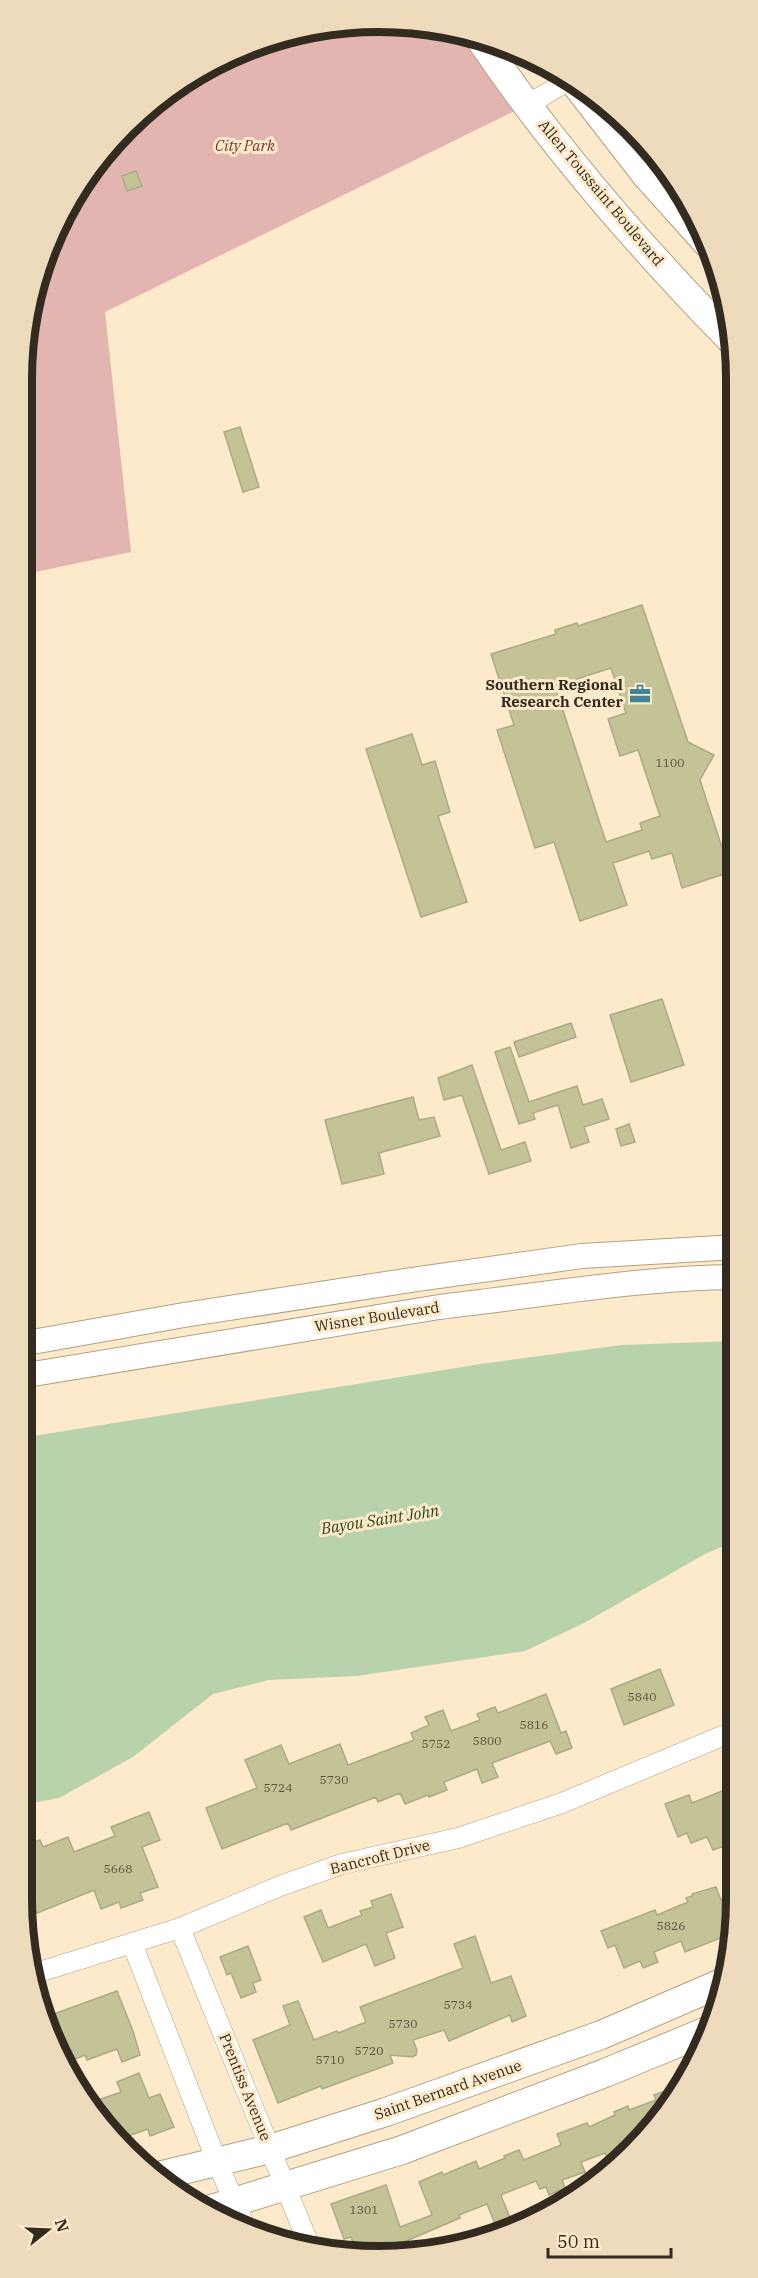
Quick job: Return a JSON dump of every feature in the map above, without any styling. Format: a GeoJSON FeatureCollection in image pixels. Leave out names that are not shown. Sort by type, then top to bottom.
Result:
{"type":"FeatureCollection","features":[{"type":"Feature","properties":{"kind":"main road","name":"Allen Toussaint Boulevard"},"geometry":{"type":"LineString","coordinates":[[506,57],[527,105],[607,205],[724,331]]}},
{"type":"Feature","properties":{"kind":"main road"},"geometry":{"type":"LineString","coordinates":[[587,100],[645,175],[691,226]]}},
{"type":"Feature","properties":{"kind":"main road","name":"Saint Bernard Avenue"},"geometry":{"type":"LineString","coordinates":[[166,2174],[270,2149],[386,2112],[601,2035],[716,1985]]}},
{"type":"Feature","properties":{"kind":"main road"},"geometry":{"type":"LineString","coordinates":[[240,2215],[285,2186],[402,2150],[551,2094],[699,2034]]}},
{"type":"Feature","properties":{"kind":"main road"},"geometry":{"type":"LineString","coordinates":[[539,2058],[551,2094]]}},
{"type":"Feature","properties":{"kind":"street"},"geometry":{"type":"LineString","coordinates":[[527,105],[564,85]]}},
{"type":"Feature","properties":{"kind":"street","name":"Wisner Boulevard"},"geometry":{"type":"LineString","coordinates":[[32,1342],[195,1314],[570,1257],[726,1248]]}},
{"type":"Feature","properties":{"kind":"street","name":"Wisner Boulevard"},"geometry":{"type":"LineString","coordinates":[[32,1374],[439,1307],[604,1285],[726,1278]]}},
{"type":"Feature","properties":{"kind":"street","name":"Bancroft Drive"},"geometry":{"type":"LineString","coordinates":[[39,1972],[180,1928],[280,1886],[342,1864],[459,1838],[562,1803],[722,1736]]}},
{"type":"Feature","properties":{"kind":"street","name":"Prentiss Avenue"},"geometry":{"type":"LineString","coordinates":[[180,1928],[307,2239]]}},
{"type":"Feature","properties":{"kind":"street"},"geometry":{"type":"LineString","coordinates":[[132,1943],[217,2162],[240,2215]]}},
{"type":"Feature","properties":{"kind":"green space","name":"City Park"},"geometry":{"type":"Polygon","coordinates":[[[402,32],[447,38],[482,47],[527,105],[105,312],[131,552],[32,573],[32,356],[38,311],[50,267],[67,225],[103,167],[133,133],[167,103],[186,90],[225,67],[289,43],[334,34],[402,32]]]}},
{"type":"Feature","properties":{"kind":"water","name":"Bayou Saint John"},"geometry":{"type":"Polygon","coordinates":[[[726,1341],[726,1545],[705,1554],[584,1623],[525,1651],[357,1676],[269,1680],[213,1694],[133,1757],[59,1798],[32,1803],[32,1436],[481,1364],[621,1345],[726,1341]]]}},
{"type":"Feature","properties":{"kind":"building"},"geometry":{"type":"Polygon","coordinates":[[[136,171],[142,186],[127,191],[122,176],[136,171]]]}},
{"type":"Feature","properties":{"kind":"building"},"geometry":{"type":"Polygon","coordinates":[[[240,427],[259,487],[243,492],[224,432],[240,427]]]}},
{"type":"Feature","properties":{"kind":"building"},"geometry":{"type":"Polygon","coordinates":[[[642,605],[688,742],[714,755],[700,780],[726,860],[726,873],[682,888],[672,853],[652,859],[649,851],[613,863],[627,905],[580,921],[554,842],[535,848],[497,730],[514,725],[491,654],[556,634],[555,630],[577,623],[578,626],[642,605]],[[611,668],[555,686],[606,842],[642,830],[640,823],[660,816],[638,750],[620,756],[608,719],[626,713],[611,668]]]}},
{"type":"Feature","properties":{"kind":"building"},"geometry":{"type":"Polygon","coordinates":[[[412,734],[422,765],[435,761],[450,812],[438,816],[467,902],[421,917],[366,749],[412,734]]]}},
{"type":"Feature","properties":{"kind":"building"},"geometry":{"type":"Polygon","coordinates":[[[662,999],[684,1065],[631,1082],[610,1015],[662,999]]]}},
{"type":"Feature","properties":{"kind":"building"},"geometry":{"type":"Polygon","coordinates":[[[571,1023],[576,1037],[519,1057],[514,1042],[571,1023]]]}},
{"type":"Feature","properties":{"kind":"building"},"geometry":{"type":"Polygon","coordinates":[[[510,1047],[529,1102],[577,1086],[583,1105],[602,1099],[609,1119],[584,1127],[589,1142],[571,1148],[558,1105],[533,1113],[535,1119],[519,1124],[495,1052],[510,1047]]]}},
{"type":"Feature","properties":{"kind":"building"},"geometry":{"type":"Polygon","coordinates":[[[472,1065],[501,1150],[525,1142],[531,1161],[489,1174],[462,1095],[444,1100],[438,1078],[472,1065]]]}},
{"type":"Feature","properties":{"kind":"building"},"geometry":{"type":"Polygon","coordinates":[[[413,1097],[419,1120],[434,1117],[440,1136],[379,1153],[384,1174],[342,1184],[325,1120],[413,1097]]]}},
{"type":"Feature","properties":{"kind":"building"},"geometry":{"type":"Polygon","coordinates":[[[629,1124],[635,1142],[621,1146],[616,1129],[629,1124]]]}},
{"type":"Feature","properties":{"kind":"building"},"geometry":{"type":"Polygon","coordinates":[[[660,1669],[674,1705],[624,1725],[611,1689],[660,1669]]]}},
{"type":"Feature","properties":{"kind":"building"},"geometry":{"type":"Polygon","coordinates":[[[546,1694],[561,1733],[566,1731],[572,1748],[556,1754],[550,1741],[492,1763],[498,1777],[482,1783],[477,1769],[444,1782],[447,1790],[429,1797],[428,1795],[405,1804],[400,1793],[378,1802],[376,1797],[291,1830],[288,1823],[222,1849],[206,1808],[257,1788],[245,1760],[281,1745],[289,1764],[340,1744],[348,1765],[414,1740],[411,1733],[429,1725],[425,1717],[443,1710],[451,1731],[480,1720],[477,1714],[495,1707],[498,1713],[546,1694]]]}},
{"type":"Feature","properties":{"kind":"building"},"geometry":{"type":"Polygon","coordinates":[[[726,1789],[726,1845],[713,1850],[707,1837],[691,1843],[687,1833],[678,1837],[665,1804],[689,1795],[692,1803],[726,1789]]]}},
{"type":"Feature","properties":{"kind":"building"},"geometry":{"type":"Polygon","coordinates":[[[149,1812],[160,1840],[142,1847],[158,1887],[140,1893],[143,1900],[121,1908],[119,1902],[101,1909],[94,1890],[32,1915],[32,1843],[40,1840],[43,1847],[68,1837],[74,1852],[115,1836],[111,1827],[149,1812]]]}},
{"type":"Feature","properties":{"kind":"building"},"geometry":{"type":"Polygon","coordinates":[[[716,1887],[721,1900],[726,1898],[725,1936],[685,1952],[681,1941],[654,1952],[658,1962],[643,1968],[640,1961],[624,1968],[615,1945],[608,1948],[601,1931],[655,1910],[657,1915],[688,1902],[686,1898],[716,1887]]]}},
{"type":"Feature","properties":{"kind":"building"},"geometry":{"type":"Polygon","coordinates":[[[391,1894],[403,1927],[386,1933],[395,1958],[375,1966],[366,1944],[323,1962],[304,1917],[321,1910],[328,1928],[362,1915],[360,1911],[373,1907],[371,1901],[391,1894]]]}},
{"type":"Feature","properties":{"kind":"building"},"geometry":{"type":"Polygon","coordinates":[[[475,1936],[491,1983],[511,1976],[526,2016],[512,2022],[510,2015],[449,2041],[444,2030],[413,2040],[417,2050],[416,2055],[412,2057],[390,2055],[393,2063],[322,2089],[321,2086],[278,2103],[253,2040],[290,2025],[283,2006],[298,2001],[314,2040],[337,2031],[338,2033],[366,2022],[360,2007],[463,1968],[454,1944],[475,1936]]]}},
{"type":"Feature","properties":{"kind":"building"},"geometry":{"type":"Polygon","coordinates":[[[248,1946],[261,1980],[253,1983],[256,1992],[241,1998],[231,1973],[227,1975],[220,1957],[248,1946]]]}},
{"type":"Feature","properties":{"kind":"building"},"geometry":{"type":"Polygon","coordinates":[[[117,1991],[140,2055],[122,2062],[117,2049],[87,2060],[85,2055],[71,2061],[51,2015],[117,1991]]]}},
{"type":"Feature","properties":{"kind":"building"},"geometry":{"type":"Polygon","coordinates":[[[139,2073],[149,2098],[160,2094],[174,2127],[150,2136],[148,2129],[126,2137],[96,2101],[121,2092],[117,2082],[139,2073]]]}},
{"type":"Feature","properties":{"kind":"building"},"geometry":{"type":"Polygon","coordinates":[[[670,2089],[655,2111],[625,2145],[608,2160],[605,2153],[581,2162],[585,2172],[562,2180],[565,2188],[549,2195],[546,2187],[540,2189],[536,2181],[503,2194],[501,2196],[511,2220],[496,2226],[487,2204],[459,2215],[460,2218],[397,2246],[355,2246],[351,2237],[344,2239],[331,2204],[386,2185],[400,2227],[432,2215],[419,2182],[476,2161],[479,2169],[519,2150],[524,2160],[561,2145],[557,2134],[587,2123],[589,2127],[628,2106],[629,2110],[656,2100],[654,2095],[670,2089]]]}},
{"type":"Feature","properties":{"kind":"place","name":"Southern Regional Research Center"},"geometry":{"type":"Point","coordinates":[640,694]}}]}
